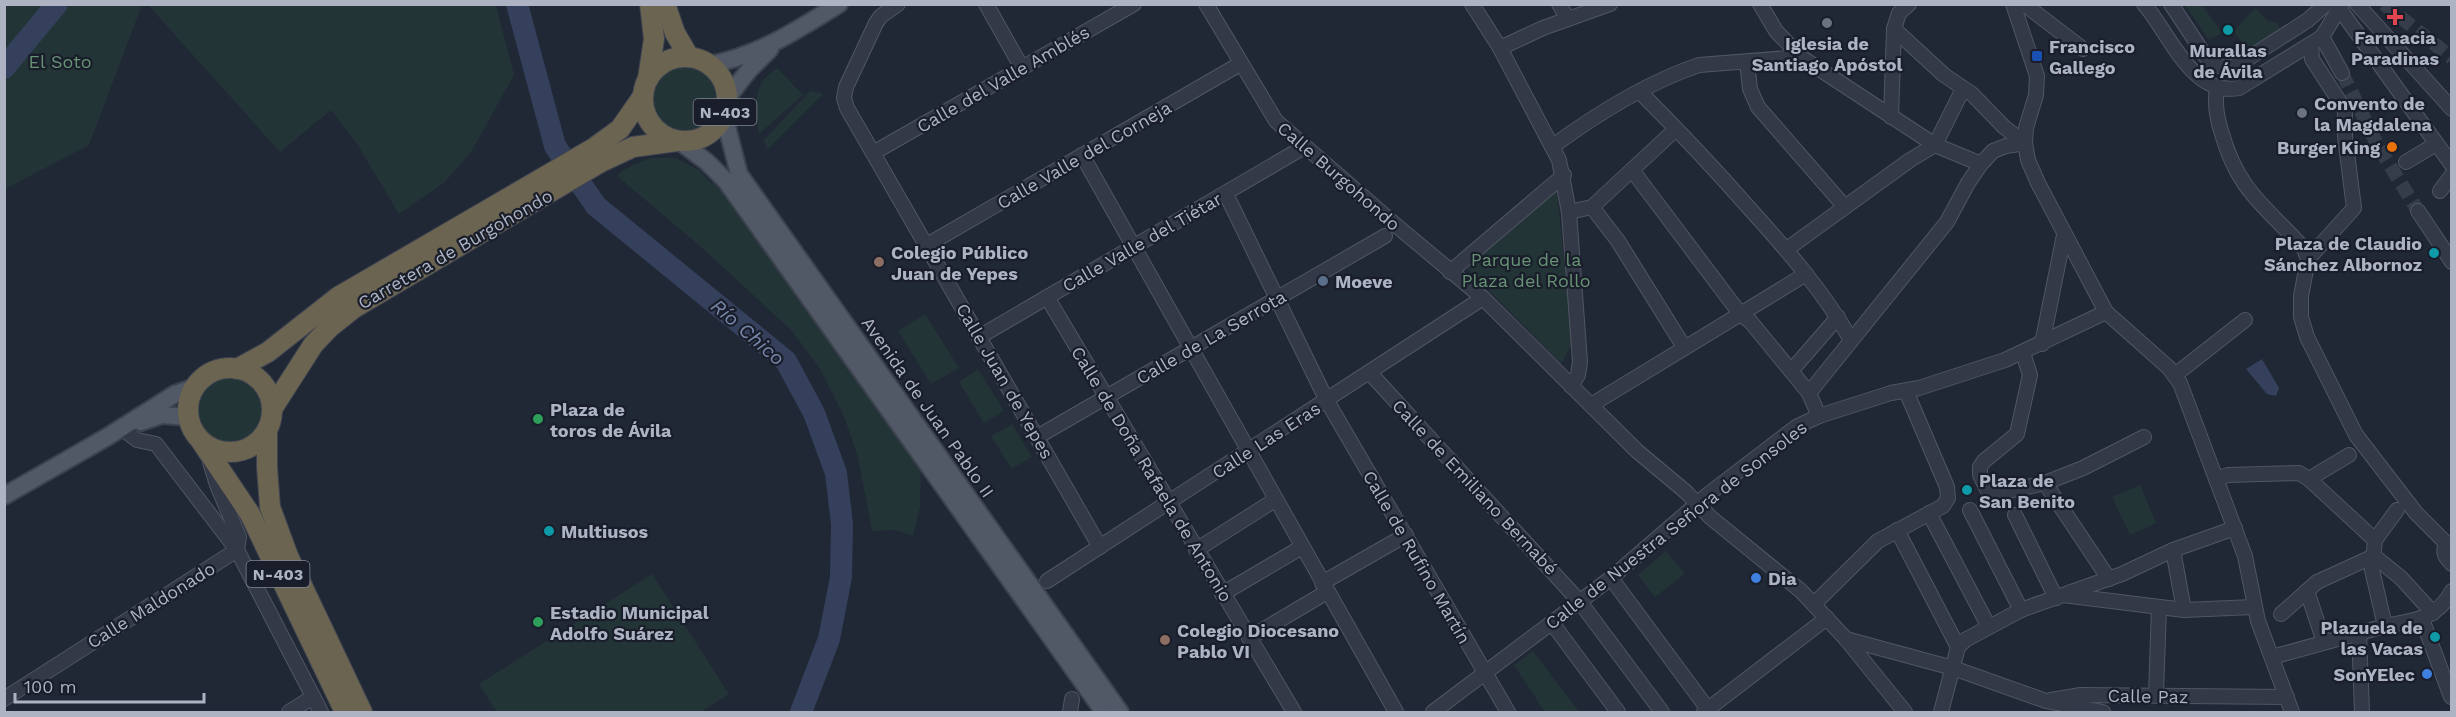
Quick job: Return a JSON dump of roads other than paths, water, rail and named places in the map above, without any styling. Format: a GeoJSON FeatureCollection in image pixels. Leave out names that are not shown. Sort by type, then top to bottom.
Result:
{"type":"FeatureCollection","features":[{"type":"Feature","properties":{"kind":"highway","name":"N-403"},"geometry":{"type":"LineString","coordinates":[[650,4],[654,39],[643,108],[655,130],[678,141],[693,141],[706,136],[717,127],[726,107],[722,80],[709,65]]}},
{"type":"Feature","properties":{"kind":"highway"},"geometry":{"type":"LineString","coordinates":[[665,4],[675,33],[689,57],[709,65]]}},
{"type":"Feature","properties":{"kind":"highway","name":"N-403"},"geometry":{"type":"LineString","coordinates":[[645,87],[655,69],[665,62],[689,57]]}},
{"type":"Feature","properties":{"kind":"highway","name":"Carretera de Burgohondo"},"geometry":{"type":"LineString","coordinates":[[598,155],[620,129],[645,87]]}},
{"type":"Feature","properties":{"kind":"highway","name":"Carretera de Burgohondo"},"geometry":{"type":"LineString","coordinates":[[272,409],[313,345],[329,328],[354,308],[598,155],[633,147],[678,141]]}},
{"type":"Feature","properties":{"kind":"highway","name":"Carretera de Burgohondo"},"geometry":{"type":"LineString","coordinates":[[237,369],[268,352],[338,297],[547,185]]}},
{"type":"Feature","properties":{"kind":"highway"},"geometry":{"type":"LineString","coordinates":[[189,417],[188,407],[195,387],[214,371],[225,368],[250,373],[261,382],[269,395],[272,409]]}},
{"type":"Feature","properties":{"kind":"highway","name":"N-403"},"geometry":{"type":"LineString","coordinates":[[272,409],[267,430],[270,507],[288,556],[362,712]]}},
{"type":"Feature","properties":{"kind":"highway","name":"N-403"},"geometry":{"type":"LineString","coordinates":[[189,417],[193,430],[250,514],[345,712]]}},
{"type":"Feature","properties":{"kind":"highway"},"geometry":{"type":"LineString","coordinates":[[203,444],[220,451],[234,452],[248,448],[259,441],[267,430]]}},
{"type":"Feature","properties":{"kind":"main road"},"geometry":{"type":"LineString","coordinates":[[709,65],[741,57],[777,43],[839,4]]}},
{"type":"Feature","properties":{"kind":"main road"},"geometry":{"type":"LineString","coordinates":[[726,107],[749,70],[777,43]]}},
{"type":"Feature","properties":{"kind":"main road","name":"Avenida de Juan Pablo II"},"geometry":{"type":"LineString","coordinates":[[726,107],[739,174],[1120,712]]}},
{"type":"Feature","properties":{"kind":"main road","name":"Avenida de Juan Pablo II"},"geometry":{"type":"LineString","coordinates":[[678,141],[707,162],[726,181],[1104,712]]}},
{"type":"Feature","properties":{"kind":"main road"},"geometry":{"type":"LineString","coordinates":[[4,496],[107,437],[175,394],[195,387]]}},
{"type":"Feature","properties":{"kind":"main road"},"geometry":{"type":"LineString","coordinates":[[107,437],[162,415],[189,417]]}},
{"type":"Feature","properties":{"kind":"street","name":"Calle Juan de Yepes"},"geometry":{"type":"LineString","coordinates":[[898,4],[881,16],[876,23],[844,98],[847,108],[1100,547]]}},
{"type":"Feature","properties":{"kind":"street"},"geometry":{"type":"LineString","coordinates":[[986,4],[1023,68]]}},
{"type":"Feature","properties":{"kind":"street","name":"Calle del Valle Amblés"},"geometry":{"type":"LineString","coordinates":[[873,153],[1134,4]]}},
{"type":"Feature","properties":{"kind":"street","name":"Calle Burgohondo"},"geometry":{"type":"LineString","coordinates":[[1206,4],[1267,110],[1284,130],[1450,272],[1484,298],[1637,452],[1801,591],[1846,639],[1905,712]]}},
{"type":"Feature","properties":{"kind":"street"},"geometry":{"type":"LineString","coordinates":[[1472,4],[1500,48],[1554,146],[1564,175],[1569,212],[1580,362],[1578,375],[1571,386]]}},
{"type":"Feature","properties":{"kind":"street"},"geometry":{"type":"LineString","coordinates":[[1559,4],[1568,19]]}},
{"type":"Feature","properties":{"kind":"street"},"geometry":{"type":"LineString","coordinates":[[1500,48],[1544,28],[1610,4]]}},
{"type":"Feature","properties":{"kind":"street"},"geometry":{"type":"LineString","coordinates":[[1760,4],[1776,31],[1801,57],[1935,145],[1981,164]]}},
{"type":"Feature","properties":{"kind":"street"},"geometry":{"type":"LineString","coordinates":[[2013,4],[2037,76],[2036,95],[2026,129],[2025,143],[2035,176],[2106,312],[2175,375],[2180,383],[2245,556],[2254,607],[2292,712]]}},
{"type":"Feature","properties":{"kind":"street"},"geometry":{"type":"LineString","coordinates":[[2024,4],[2083,49]]}},
{"type":"Feature","properties":{"kind":"street"},"geometry":{"type":"LineString","coordinates":[[2144,4],[2193,71],[2217,88],[2229,90],[2240,88],[2316,40]]}},
{"type":"Feature","properties":{"kind":"street"},"geometry":{"type":"LineString","coordinates":[[2171,4],[2210,63],[2225,68],[2238,65],[2308,20],[2336,6]]}},
{"type":"Feature","properties":{"kind":"street"},"geometry":{"type":"LineString","coordinates":[[2357,4],[2451,109]]}},
{"type":"Feature","properties":{"kind":"street"},"geometry":{"type":"LineString","coordinates":[[2336,6],[2316,40],[2312,59],[2345,110],[2345,137],[2354,208],[2308,259],[2301,296],[2301,316],[2307,337],[2356,435],[2416,513],[2449,546],[2443,550],[2451,564]]}},
{"type":"Feature","properties":{"kind":"street"},"geometry":{"type":"LineString","coordinates":[[2336,6],[2451,165]]}},
{"type":"Feature","properties":{"kind":"street"},"geometry":{"type":"LineString","coordinates":[[1891,117],[1894,29],[1904,9]]}},
{"type":"Feature","properties":{"kind":"street"},"geometry":{"type":"LineString","coordinates":[[1894,29],[1944,75],[1979,100],[2004,127],[2025,143]]}},
{"type":"Feature","properties":{"kind":"street"},"geometry":{"type":"LineString","coordinates":[[2316,40],[2342,73]]}},
{"type":"Feature","properties":{"kind":"street"},"geometry":{"type":"LineString","coordinates":[[1554,146],[1595,115],[1699,65],[1801,57]]}},
{"type":"Feature","properties":{"kind":"street"},"geometry":{"type":"LineString","coordinates":[[1747,62],[1750,89],[1758,107],[1845,207]]}},
{"type":"Feature","properties":{"kind":"street","name":"Calle Valle del Corneja"},"geometry":{"type":"LineString","coordinates":[[927,245],[1240,64]]}},
{"type":"Feature","properties":{"kind":"street"},"geometry":{"type":"LineString","coordinates":[[2217,88],[2216,106],[2219,125],[2236,172],[2257,202],[2304,249],[2308,259]]}},
{"type":"Feature","properties":{"kind":"street"},"geometry":{"type":"LineString","coordinates":[[1787,249],[1910,160],[1935,145],[1963,89]]}},
{"type":"Feature","properties":{"kind":"street"},"geometry":{"type":"LineString","coordinates":[[1640,92],[1787,249],[1838,316],[1851,340]]}},
{"type":"Feature","properties":{"kind":"street"},"geometry":{"type":"LineString","coordinates":[[1569,212],[1592,207],[1676,129]]}},
{"type":"Feature","properties":{"kind":"street"},"geometry":{"type":"LineString","coordinates":[[1809,393],[1929,246],[1947,222],[1981,164],[1993,152],[2006,146],[2025,143]]}},
{"type":"Feature","properties":{"kind":"street"},"geometry":{"type":"LineString","coordinates":[[2406,162],[2436,144]]}},
{"type":"Feature","properties":{"kind":"street","name":"Calle Valle del Tiétar"},"geometry":{"type":"LineString","coordinates":[[979,337],[1304,147]]}},
{"type":"Feature","properties":{"kind":"street"},"geometry":{"type":"LineString","coordinates":[[1082,155],[1396,712]]}},
{"type":"Feature","properties":{"kind":"street"},"geometry":{"type":"LineString","coordinates":[[1632,170],[1741,315],[1750,321],[1809,393],[1819,416]]}},
{"type":"Feature","properties":{"kind":"street"},"geometry":{"type":"LineString","coordinates":[[1450,272],[1564,175]]}},
{"type":"Feature","properties":{"kind":"street"},"geometry":{"type":"LineString","coordinates":[[2440,191],[2451,175]]}},
{"type":"Feature","properties":{"kind":"street","name":"Calle de Rufino Martín"},"geometry":{"type":"LineString","coordinates":[[1226,194],[1327,401],[1508,712]]}},
{"type":"Feature","properties":{"kind":"street"},"geometry":{"type":"LineString","coordinates":[[1592,207],[1618,241],[1684,347]]}},
{"type":"Feature","properties":{"kind":"street"},"geometry":{"type":"LineString","coordinates":[[2418,211],[2451,262]]}},
{"type":"Feature","properties":{"kind":"street"},"geometry":{"type":"LineString","coordinates":[[2042,344],[2064,235]]}},
{"type":"Feature","properties":{"kind":"street","name":"Calle de La Serrota"},"geometry":{"type":"LineString","coordinates":[[1037,436],[1384,236]]}},
{"type":"Feature","properties":{"kind":"street"},"geometry":{"type":"LineString","coordinates":[[1590,405],[1806,274]]}},
{"type":"Feature","properties":{"kind":"street","name":"Calle de Doña Rafaela de Antonio"},"geometry":{"type":"LineString","coordinates":[[1047,297],[1294,712]]}},
{"type":"Feature","properties":{"kind":"street","name":"Calle Las Eras"},"geometry":{"type":"LineString","coordinates":[[1047,581],[1484,298]]}},
{"type":"Feature","properties":{"kind":"street","name":"Calle de Nuestra Señora de Sonsoles"},"geometry":{"type":"LineString","coordinates":[[1433,712],[1611,578],[1697,505],[1796,427],[1819,416],[2023,353],[2106,312]]}},
{"type":"Feature","properties":{"kind":"street"},"geometry":{"type":"LineString","coordinates":[[1791,371],[1838,316]]}},
{"type":"Feature","properties":{"kind":"street"},"geometry":{"type":"LineString","coordinates":[[2175,375],[2245,320]]}},
{"type":"Feature","properties":{"kind":"street"},"geometry":{"type":"LineString","coordinates":[[2023,353],[2030,375],[2017,434],[1984,461],[1980,467],[1980,475],[1990,495],[2045,483],[2083,468],[2145,437]]}},
{"type":"Feature","properties":{"kind":"street","name":"Calle de Emiliano Bernabé"},"geometry":{"type":"LineString","coordinates":[[1370,373],[1580,602],[1662,712]]}},
{"type":"Feature","properties":{"kind":"street"},"geometry":{"type":"LineString","coordinates":[[1814,604],[1878,541],[1943,506],[1948,498],[1947,488],[1906,391]]}},
{"type":"Feature","properties":{"kind":"street"},"geometry":{"type":"LineString","coordinates":[[124,430],[137,440],[156,444],[237,550],[321,712]]}},
{"type":"Feature","properties":{"kind":"street"},"geometry":{"type":"LineString","coordinates":[[203,444],[216,485],[239,537],[237,550]]}},
{"type":"Feature","properties":{"kind":"street"},"geometry":{"type":"LineString","coordinates":[[2309,478],[2349,455]]}},
{"type":"Feature","properties":{"kind":"street"},"geometry":{"type":"LineString","coordinates":[[2216,478],[2228,475],[2300,473],[2309,478],[2376,540]]}},
{"type":"Feature","properties":{"kind":"street"},"geometry":{"type":"LineString","coordinates":[[2045,483],[2109,579]]}},
{"type":"Feature","properties":{"kind":"street"},"geometry":{"type":"LineString","coordinates":[[1196,550],[1275,500]]}},
{"type":"Feature","properties":{"kind":"street"},"geometry":{"type":"LineString","coordinates":[[1970,510],[2021,610]]}},
{"type":"Feature","properties":{"kind":"street"},"geometry":{"type":"LineString","coordinates":[[2385,626],[2373,563],[2376,540],[2397,510]]}},
{"type":"Feature","properties":{"kind":"street"},"geometry":{"type":"LineString","coordinates":[[1929,513],[1989,627]]}},
{"type":"Feature","properties":{"kind":"street"},"geometry":{"type":"LineString","coordinates":[[2015,515],[2059,596]]}},
{"type":"Feature","properties":{"kind":"street"},"geometry":{"type":"LineString","coordinates":[[1941,712],[1958,647],[1965,640],[2021,610],[2109,579],[2173,550],[2235,528]]}},
{"type":"Feature","properties":{"kind":"street"},"geometry":{"type":"LineString","coordinates":[[1897,530],[1958,647]]}},
{"type":"Feature","properties":{"kind":"street"},"geometry":{"type":"LineString","coordinates":[[1249,638],[1406,535]]}},
{"type":"Feature","properties":{"kind":"street"},"geometry":{"type":"LineString","coordinates":[[1222,594],[1302,547]]}},
{"type":"Feature","properties":{"kind":"street","name":"Calle Maldonado"},"geometry":{"type":"LineString","coordinates":[[4,699],[237,550]]}},
{"type":"Feature","properties":{"kind":"street"},"geometry":{"type":"LineString","coordinates":[[2173,550],[2184,610]]}},
{"type":"Feature","properties":{"kind":"street"},"geometry":{"type":"LineString","coordinates":[[2281,614],[2317,582],[2373,563],[2401,578],[2438,613],[2451,697]]}},
{"type":"Feature","properties":{"kind":"street"},"geometry":{"type":"LineString","coordinates":[[1611,578],[1707,711],[1827,618]]}},
{"type":"Feature","properties":{"kind":"street"},"geometry":{"type":"LineString","coordinates":[[2307,591],[2324,642]]}},
{"type":"Feature","properties":{"kind":"street"},"geometry":{"type":"LineString","coordinates":[[2272,657],[2438,613],[2451,591]]}},
{"type":"Feature","properties":{"kind":"street"},"geometry":{"type":"LineString","coordinates":[[2059,596],[2184,610],[2254,607]]}},
{"type":"Feature","properties":{"kind":"street"},"geometry":{"type":"LineString","coordinates":[[2156,695],[2159,607]]}},
{"type":"Feature","properties":{"kind":"street"},"geometry":{"type":"LineString","coordinates":[[1552,623],[1618,712]]}},
{"type":"Feature","properties":{"kind":"street"},"geometry":{"type":"LineString","coordinates":[[2359,633],[2362,712]]}},
{"type":"Feature","properties":{"kind":"street"},"geometry":{"type":"LineString","coordinates":[[1846,639],[1953,669],[2046,701],[2103,712]]}},
{"type":"Feature","properties":{"kind":"street","name":"Calle Paz"},"geometry":{"type":"LineString","coordinates":[[2046,701],[2081,695],[2287,697]]}},
{"type":"Feature","properties":{"kind":"street"},"geometry":{"type":"LineString","coordinates":[[289,712],[313,697]]}},
{"type":"Feature","properties":{"kind":"water"},"geometry":{"type":"Polygon","coordinates":[[[2262,359],[2279,388],[2276,396],[2267,394],[2246,369],[2262,359]]]}},
{"type":"Feature","properties":{"kind":"waterway"},"geometry":{"type":"LineString","coordinates":[[4,68],[57,4]]}},
{"type":"Feature","properties":{"kind":"waterway","name":"Río Chico"},"geometry":{"type":"LineString","coordinates":[[517,4],[555,146],[596,206],[786,361],[814,413],[836,473],[842,524],[841,577],[829,639],[801,712]]}},
{"type":"Feature","properties":{"kind":"tunnel"},"geometry":{"type":"LineString","coordinates":[[2384,4],[2452,58]]}},
{"type":"Feature","properties":{"kind":"tunnel"},"geometry":{"type":"LineString","coordinates":[[2342,73],[2378,146],[2418,211]]}},
{"type":"Feature","properties":{"kind":"place","name":"Farmacia Paradinas"},"geometry":{"type":"Point","coordinates":[2395,17]}},
{"type":"Feature","properties":{"kind":"place","name":"Iglesia de Santiago Apóstol"},"geometry":{"type":"Point","coordinates":[1827,23]}},
{"type":"Feature","properties":{"kind":"place","name":"Murallas de Ávila"},"geometry":{"type":"Point","coordinates":[2228,30]}},
{"type":"Feature","properties":{"kind":"place","name":"Francisco Gallego"},"geometry":{"type":"Point","coordinates":[2037,56]}},
{"type":"Feature","properties":{"kind":"place","name":"Convento de la Magdalena"},"geometry":{"type":"Point","coordinates":[2302,113]}},
{"type":"Feature","properties":{"kind":"place","name":"Burger King"},"geometry":{"type":"Point","coordinates":[2392,147]}},
{"type":"Feature","properties":{"kind":"place","name":"Plaza de Claudio Sánchez Albornoz"},"geometry":{"type":"Point","coordinates":[2434,253]}},
{"type":"Feature","properties":{"kind":"place","name":"Colegio Público Juan de Yepes"},"geometry":{"type":"Point","coordinates":[879,262]}},
{"type":"Feature","properties":{"kind":"place","name":"Moeve"},"geometry":{"type":"Point","coordinates":[1323,281]}},
{"type":"Feature","properties":{"kind":"place","name":"Plaza de toros de Ávila"},"geometry":{"type":"Point","coordinates":[538,419]}},
{"type":"Feature","properties":{"kind":"place","name":"Plaza de San Benito"},"geometry":{"type":"Point","coordinates":[1967,490]}},
{"type":"Feature","properties":{"kind":"place","name":"Multiusos"},"geometry":{"type":"Point","coordinates":[549,531]}},
{"type":"Feature","properties":{"kind":"place","name":"Dia"},"geometry":{"type":"Point","coordinates":[1756,578]}},
{"type":"Feature","properties":{"kind":"place","name":"Estadio Municipal Adolfo Suárez"},"geometry":{"type":"Point","coordinates":[538,622]}},
{"type":"Feature","properties":{"kind":"place","name":"Plazuela de las Vacas"},"geometry":{"type":"Point","coordinates":[2435,637]}},
{"type":"Feature","properties":{"kind":"place","name":"Colegio Diocesano Pablo VI"},"geometry":{"type":"Point","coordinates":[1165,640]}},
{"type":"Feature","properties":{"kind":"place","name":"SonYElec"},"geometry":{"type":"Point","coordinates":[2427,674]}},
{"type":"Feature","properties":{"kind":"park label","name":"El Soto"},"geometry":{"type":"Point","coordinates":[60,61]}},
{"type":"Feature","properties":{"kind":"park label","name":"Parque de la Plaza del Rollo"},"geometry":{"type":"Point","coordinates":[1526,269]}}]}
